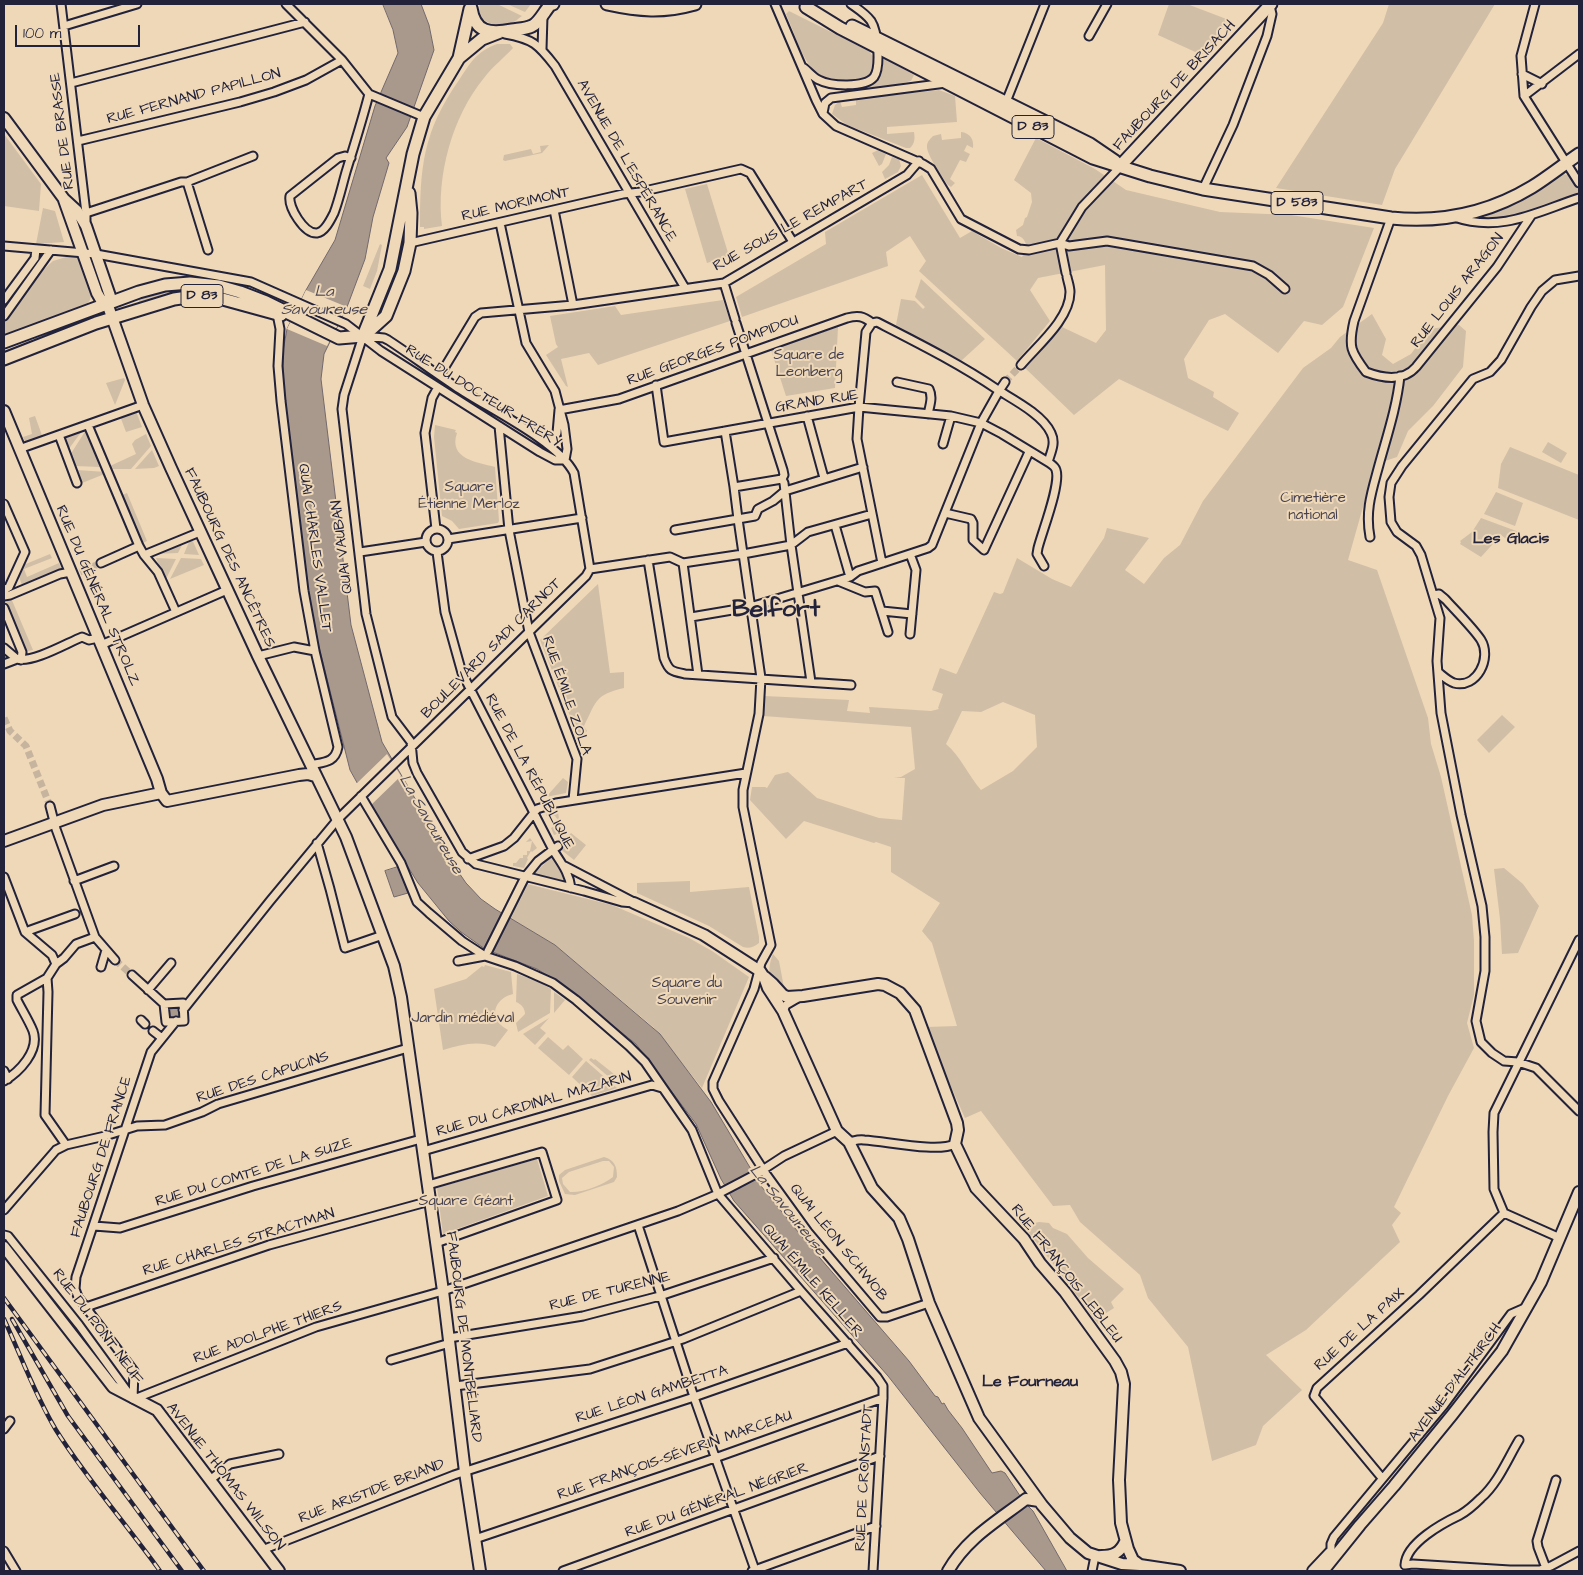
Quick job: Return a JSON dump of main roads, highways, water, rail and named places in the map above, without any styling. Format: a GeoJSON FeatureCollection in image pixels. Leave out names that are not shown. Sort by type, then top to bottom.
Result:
{"type":"FeatureCollection","features":[{"type":"Feature","properties":{"kind":"main road"},"geometry":{"type":"LineString","coordinates":[[472,5],[472,17],[483,30],[500,32],[532,26],[543,8],[553,4]]}},
{"type":"Feature","properties":{"kind":"main road"},"geometry":{"type":"LineString","coordinates":[[607,4],[635,10],[652,11],[670,10],[695,4]]}},
{"type":"Feature","properties":{"kind":"main road","name":"QUAI VAUBAN"},"geometry":{"type":"LineString","coordinates":[[363,336],[390,269],[413,154],[424,117],[459,58],[472,5]]}},
{"type":"Feature","properties":{"kind":"main road","name":"D 83"},"geometry":{"type":"LineString","coordinates":[[803,5],[840,28],[971,84],[1097,148],[1121,166]]}},
{"type":"Feature","properties":{"kind":"main road","name":"FAUBOURG DE BRISACH"},"geometry":{"type":"LineString","coordinates":[[1121,166],[1271,5]]}},
{"type":"Feature","properties":{"kind":"main road","name":"QUAI VAUBAN"},"geometry":{"type":"LineString","coordinates":[[459,58],[482,40],[500,32]]}},
{"type":"Feature","properties":{"kind":"main road","name":"D 83"},"geometry":{"type":"LineString","coordinates":[[876,42],[986,104],[1093,158],[1121,166]]}},
{"type":"Feature","properties":{"kind":"main road"},"geometry":{"type":"LineString","coordinates":[[4,118],[64,198]]}},
{"type":"Feature","properties":{"kind":"main road","name":"D 583"},"geometry":{"type":"LineString","coordinates":[[1121,166],[1150,176],[1203,189],[1414,220],[1454,217],[1506,201],[1532,187],[1579,154]]}},
{"type":"Feature","properties":{"kind":"main road","name":"QUAI VAUBAN"},"geometry":{"type":"LineString","coordinates":[[363,336],[386,316],[404,271],[410,242],[411,213],[408,185]]}},
{"type":"Feature","properties":{"kind":"main road","name":"FAUBOURG DES ANCÊTRES"},"geometry":{"type":"LineString","coordinates":[[64,198],[77,211],[86,226],[110,296],[107,303],[143,405],[258,656],[310,765],[338,818]]}},
{"type":"Feature","properties":{"kind":"main road","name":"FAUBOURG DES ANCÊTRES"},"geometry":{"type":"LineString","coordinates":[[64,198],[97,293],[100,300],[107,303]]}},
{"type":"Feature","properties":{"kind":"main road","name":"D 83"},"geometry":{"type":"LineString","coordinates":[[4,342],[107,303],[165,285],[190,283],[219,286],[240,292],[266,302],[336,337],[363,336]]}},
{"type":"Feature","properties":{"kind":"main road","name":"D 83"},"geometry":{"type":"LineString","coordinates":[[4,359],[83,327],[174,299],[195,296],[219,298],[277,314],[292,316]]}},
{"type":"Feature","properties":{"kind":"main road","name":"RUE DU GÉNÉRAL STROLZ"},"geometry":{"type":"LineString","coordinates":[[4,411],[74,573],[164,797]]}},
{"type":"Feature","properties":{"kind":"main road"},"geometry":{"type":"LineString","coordinates":[[4,840],[103,805],[299,775],[308,774],[316,776]]}},
{"type":"Feature","properties":{"kind":"main road","name":"FAUBOURG DE MONTBÉLIARD"},"geometry":{"type":"LineString","coordinates":[[338,818],[394,966],[401,997],[443,1291],[465,1472],[480,1571]]}},
{"type":"Feature","properties":{"kind":"main road"},"geometry":{"type":"LineString","coordinates":[[634,903],[704,935],[762,974],[768,988],[782,1010],[837,1131],[848,1142],[872,1188],[899,1218],[929,1302],[979,1418],[1026,1483],[1031,1499],[1083,1550],[1096,1556],[1138,1568],[1180,1571]]}},
{"type":"Feature","properties":{"kind":"main road","name":"RUE FRANÇOIS LEBLEU"},"geometry":{"type":"LineString","coordinates":[[762,974],[783,995],[803,996],[878,984],[900,993],[915,1010],[957,1124],[958,1130],[955,1144],[976,1188],[1024,1239],[1040,1263],[1065,1292],[1121,1372],[1124,1384],[1119,1480],[1121,1523],[1125,1542],[1138,1568]]}},
{"type":"Feature","properties":{"kind":"main road","name":"AVENUE D'ALTKIRCH"},"geometry":{"type":"LineString","coordinates":[[1323,1571],[1491,1367],[1502,1351],[1541,1282],[1579,1192]]}},
{"type":"Feature","properties":{"kind":"main road","name":"RUE DU PONT NEUF"},"geometry":{"type":"LineString","coordinates":[[4,1247],[113,1387],[133,1399]]}},
{"type":"Feature","properties":{"kind":"main road","name":"AVENUE THOMAS WILSON"},"geometry":{"type":"LineString","coordinates":[[133,1399],[158,1410],[279,1571]]}},
{"type":"Feature","properties":{"kind":"main road"},"geometry":{"type":"LineString","coordinates":[[948,1571],[976,1535],[1031,1499]]}},
{"type":"Feature","properties":{"kind":"main road","name":"AVENUE D'ALTKIRCH"},"geometry":{"type":"LineString","coordinates":[[1313,1571],[1360,1525]]}},
{"type":"Feature","properties":{"kind":"main road"},"geometry":{"type":"LineString","coordinates":[[1096,1556],[1113,1555],[1118,1552],[1125,1542]]}},
{"type":"Feature","properties":{"kind":"water","name":"La Savoureuse"},"geometry":{"type":"Polygon","coordinates":[[[383,4],[421,4],[429,25],[434,50],[407,127],[386,158],[389,163],[373,217],[365,259],[347,307],[324,354],[321,379],[351,625],[382,742],[455,867],[466,883],[481,899],[555,945],[660,1034],[711,1102],[761,1186],[807,1243],[909,1361],[935,1396],[938,1397],[942,1404],[944,1403],[992,1473],[1001,1471],[1005,1473],[1024,1502],[1033,1511],[1067,1571],[1046,1571],[980,1493],[888,1376],[734,1201],[721,1179],[696,1124],[636,1044],[561,984],[537,969],[485,949],[449,921],[418,883],[350,770],[316,635],[308,592],[283,380],[283,351],[287,329],[306,290],[335,240],[375,106],[398,53],[393,30],[383,4]]]}},
{"type":"Feature","properties":{"kind":"water"},"geometry":{"type":"Polygon","coordinates":[[[398,867],[408,893],[394,897],[385,871],[398,867]]]}},
{"type":"Feature","properties":{"kind":"water"},"geometry":{"type":"Polygon","coordinates":[[[181,1006],[181,1018],[169,1019],[168,1007],[181,1006]]]}},
{"type":"Feature","properties":{"kind":"tunnel"},"geometry":{"type":"LineString","coordinates":[[1005,382],[1021,365]]}},
{"type":"Feature","properties":{"kind":"tunnel"},"geometry":{"type":"LineString","coordinates":[[80,572],[101,563]]}},
{"type":"Feature","properties":{"kind":"tunnel"},"geometry":{"type":"LineString","coordinates":[[4,718],[10,731],[26,746],[50,806]]}},
{"type":"Feature","properties":{"kind":"tunnel"},"geometry":{"type":"LineString","coordinates":[[115,960],[132,975]]}},
{"type":"Feature","properties":{"kind":"railway"},"geometry":{"type":"LineString","coordinates":[[4,1298],[204,1571]]}},
{"type":"Feature","properties":{"kind":"railway"},"geometry":{"type":"LineString","coordinates":[[4,1319],[48,1417],[56,1430],[160,1571]]}},
{"type":"Feature","properties":{"kind":"railway"},"geometry":{"type":"LineString","coordinates":[[12,1319],[68,1416],[182,1571]]}},
{"type":"Feature","properties":{"kind":"district","name":"Les Glacis"},"geometry":{"type":"Point","coordinates":[1511,540]}},
{"type":"Feature","properties":{"kind":"district","name":"Belfort"},"geometry":{"type":"Point","coordinates":[776,611]}},
{"type":"Feature","properties":{"kind":"district","name":"Le Fourneau"},"geometry":{"type":"Point","coordinates":[1030,1383]}},
{"type":"Feature","properties":{"kind":"park label","name":"Square de Leonberg"},"geometry":{"type":"Point","coordinates":[809,364]}},
{"type":"Feature","properties":{"kind":"park label","name":"Square Étienne Merloz"},"geometry":{"type":"Point","coordinates":[469,496]}},
{"type":"Feature","properties":{"kind":"park label","name":"Cimetière national"},"geometry":{"type":"Point","coordinates":[1313,508]}},
{"type":"Feature","properties":{"kind":"park label","name":"Square du Souvenir"},"geometry":{"type":"Point","coordinates":[687,992]}},
{"type":"Feature","properties":{"kind":"park label","name":"Jardin médiéval"},"geometry":{"type":"Point","coordinates":[463,1019]}},
{"type":"Feature","properties":{"kind":"park label","name":"Square Géant"},"geometry":{"type":"Point","coordinates":[466,1202]}}]}
